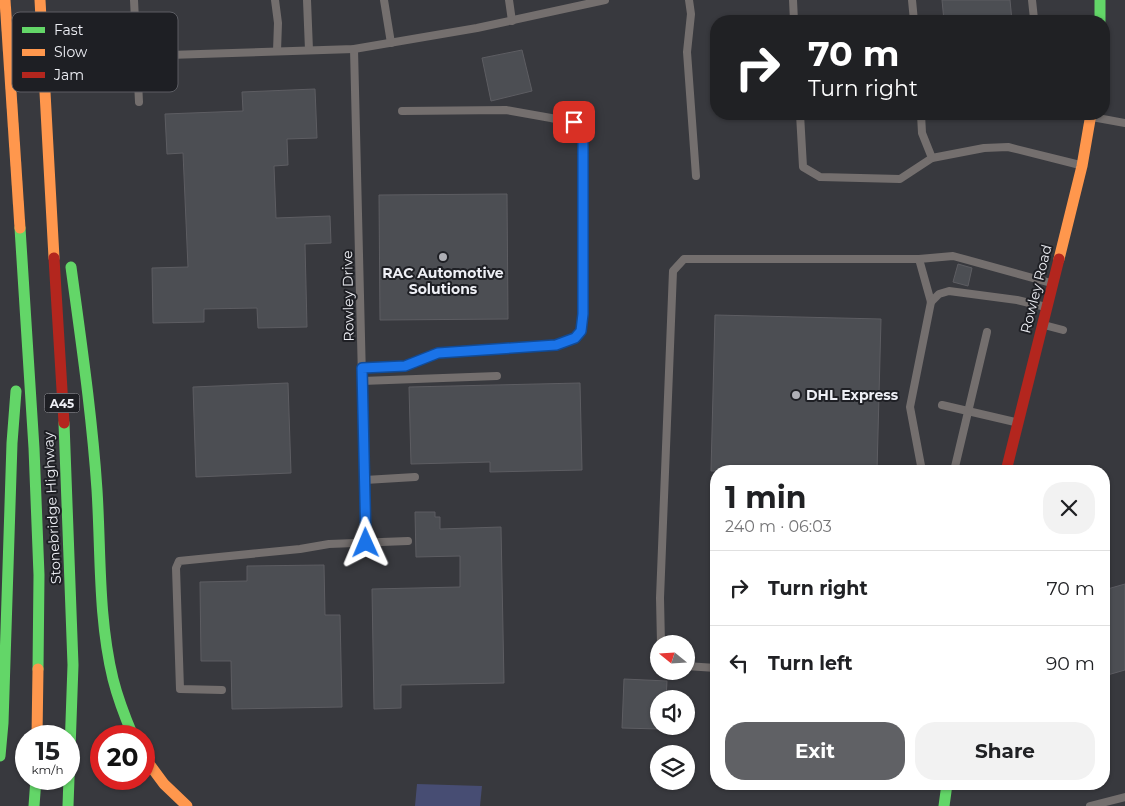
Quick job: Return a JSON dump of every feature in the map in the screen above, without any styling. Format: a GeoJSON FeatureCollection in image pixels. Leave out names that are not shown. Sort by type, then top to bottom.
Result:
{"type":"FeatureCollection","features":[{"type":"Feature","properties":{"kind":"main road","name":"Stonebridge Highway"},"geometry":{"type":"LineString","coordinates":[[5,0],[34,448],[39,575],[37,725]]}},
{"type":"Feature","properties":{"kind":"main road"},"geometry":{"type":"LineString","coordinates":[[1100,0],[1100,15]]}},
{"type":"Feature","properties":{"kind":"main road","name":"Stonebridge Highway"},"geometry":{"type":"LineString","coordinates":[[44,92],[67,486],[73,665],[68,806]]}},
{"type":"Feature","properties":{"kind":"main road","name":"Rowley Road"},"geometry":{"type":"LineString","coordinates":[[1008,465],[1082,166],[1090,120]]}},
{"type":"Feature","properties":{"kind":"main road"},"geometry":{"type":"LineString","coordinates":[[48,168],[63,223]]}},
{"type":"Feature","properties":{"kind":"main road"},"geometry":{"type":"LineString","coordinates":[[70,260],[86,374],[96,478],[108,655],[118,700],[128,725]]}},
{"type":"Feature","properties":{"kind":"main road"},"geometry":{"type":"LineString","coordinates":[[0,756],[3,723],[12,443],[24,299]]}},
{"type":"Feature","properties":{"kind":"main road"},"geometry":{"type":"LineString","coordinates":[[155,772],[164,784],[187,806]]}},
{"type":"Feature","properties":{"kind":"main road"},"geometry":{"type":"LineString","coordinates":[[34,806],[35,790]]}},
{"type":"Feature","properties":{"kind":"main road"},"geometry":{"type":"LineString","coordinates":[[944,806],[946,790]]}},
{"type":"Feature","properties":{"kind":"lane"},"geometry":{"type":"LineString","coordinates":[[275,0],[278,23],[277,52]]}},
{"type":"Feature","properties":{"kind":"lane"},"geometry":{"type":"LineString","coordinates":[[307,0],[309,50]]}},
{"type":"Feature","properties":{"kind":"lane"},"geometry":{"type":"LineString","coordinates":[[384,0],[391,43]]}},
{"type":"Feature","properties":{"kind":"lane"},"geometry":{"type":"LineString","coordinates":[[509,0],[512,21]]}},
{"type":"Feature","properties":{"kind":"lane"},"geometry":{"type":"LineString","coordinates":[[178,55],[354,49],[478,28],[605,0]]}},
{"type":"Feature","properties":{"kind":"lane"},"geometry":{"type":"LineString","coordinates":[[688,0],[691,14],[687,52],[696,176]]}},
{"type":"Feature","properties":{"kind":"lane"},"geometry":{"type":"LineString","coordinates":[[793,0],[794,15]]}},
{"type":"Feature","properties":{"kind":"lane"},"geometry":{"type":"LineString","coordinates":[[912,0],[913,15]]}},
{"type":"Feature","properties":{"kind":"lane"},"geometry":{"type":"LineString","coordinates":[[1032,0],[1034,15]]}},
{"type":"Feature","properties":{"kind":"lane","name":"Rowley Drive"},"geometry":{"type":"LineString","coordinates":[[354,49],[366,543]]}},
{"type":"Feature","properties":{"kind":"lane"},"geometry":{"type":"LineString","coordinates":[[139,92],[139,102]]}},
{"type":"Feature","properties":{"kind":"lane"},"geometry":{"type":"LineString","coordinates":[[362,368],[405,366],[438,353],[556,345],[575,338],[581,331],[583,136],[578,124],[506,110],[402,111]]}},
{"type":"Feature","properties":{"kind":"lane"},"geometry":{"type":"LineString","coordinates":[[1110,119],[1125,123]]}},
{"type":"Feature","properties":{"kind":"lane"},"geometry":{"type":"LineString","coordinates":[[800,120],[804,167],[820,177],[900,179],[932,158],[984,148],[1008,148],[1082,166]]}},
{"type":"Feature","properties":{"kind":"lane"},"geometry":{"type":"LineString","coordinates":[[921,120],[922,133],[932,158]]}},
{"type":"Feature","properties":{"kind":"lane"},"geometry":{"type":"LineString","coordinates":[[662,635],[660,598],[673,271],[684,259],[919,258],[953,256],[1052,284]]}},
{"type":"Feature","properties":{"kind":"lane"},"geometry":{"type":"LineString","coordinates":[[919,258],[930,302],[910,407],[921,465]]}},
{"type":"Feature","properties":{"kind":"lane"},"geometry":{"type":"LineString","coordinates":[[930,302],[939,294],[948,291],[1017,300],[1047,307]]}},
{"type":"Feature","properties":{"kind":"lane"},"geometry":{"type":"LineString","coordinates":[[1042,325],[1063,330]]}},
{"type":"Feature","properties":{"kind":"lane"},"geometry":{"type":"LineString","coordinates":[[955,465],[987,332]]}},
{"type":"Feature","properties":{"kind":"lane"},"geometry":{"type":"LineString","coordinates":[[362,382],[497,376]]}},
{"type":"Feature","properties":{"kind":"lane"},"geometry":{"type":"LineString","coordinates":[[942,405],[1018,423]]}},
{"type":"Feature","properties":{"kind":"lane"},"geometry":{"type":"LineString","coordinates":[[365,480],[415,477]]}},
{"type":"Feature","properties":{"kind":"lane"},"geometry":{"type":"LineString","coordinates":[[222,690],[180,689],[176,568],[179,561],[300,549],[329,544],[408,541]]}},
{"type":"Feature","properties":{"kind":"lane"},"geometry":{"type":"LineString","coordinates":[[695,667],[710,668]]}},
{"type":"Feature","properties":{"kind":"lane"},"geometry":{"type":"LineString","coordinates":[[1090,806],[1125,797]]}},
{"type":"Feature","properties":{"kind":"water"},"geometry":{"type":"Polygon","coordinates":[[[417,784],[482,786],[480,806],[415,806],[417,784]]]}},
{"type":"Feature","properties":{"kind":"building"},"geometry":{"type":"Polygon","coordinates":[[[942,0],[1010,0],[1011,15],[943,15],[942,0]]]}},
{"type":"Feature","properties":{"kind":"building"},"geometry":{"type":"Polygon","coordinates":[[[522,50],[532,91],[491,101],[482,58],[522,50]]]}},
{"type":"Feature","properties":{"kind":"building"},"geometry":{"type":"Polygon","coordinates":[[[315,89],[317,138],[287,139],[288,165],[274,166],[276,218],[330,216],[331,243],[305,244],[307,327],[258,328],[257,308],[204,309],[204,322],[153,323],[152,268],[188,267],[183,153],[167,154],[165,114],[243,111],[242,92],[315,89]]]}},
{"type":"Feature","properties":{"kind":"building","name":"RAC Automotive Solutions"},"geometry":{"type":"Polygon","coordinates":[[[507,194],[508,319],[380,320],[379,195],[507,194]]]}},
{"type":"Feature","properties":{"kind":"building"},"geometry":{"type":"Polygon","coordinates":[[[958,264],[972,268],[968,286],[953,282],[958,264]]]}},
{"type":"Feature","properties":{"kind":"building","name":"DHL Express"},"geometry":{"type":"Polygon","coordinates":[[[715,315],[881,319],[877,465],[711,465],[715,315]]]}},
{"type":"Feature","properties":{"kind":"building"},"geometry":{"type":"Polygon","coordinates":[[[288,383],[291,473],[196,477],[193,387],[288,383]]]}},
{"type":"Feature","properties":{"kind":"building"},"geometry":{"type":"Polygon","coordinates":[[[580,383],[582,470],[490,472],[490,462],[411,464],[409,387],[580,383]]]}},
{"type":"Feature","properties":{"kind":"building"},"geometry":{"type":"Polygon","coordinates":[[[415,512],[435,512],[435,517],[440,517],[440,529],[501,527],[504,683],[401,685],[401,708],[374,709],[372,589],[460,587],[460,556],[416,557],[415,512]]]}},
{"type":"Feature","properties":{"kind":"building"},"geometry":{"type":"Polygon","coordinates":[[[324,565],[325,615],[340,615],[342,707],[232,709],[231,661],[201,661],[200,582],[247,581],[247,566],[324,565]]]}},
{"type":"Feature","properties":{"kind":"building"},"geometry":{"type":"Polygon","coordinates":[[[1125,584],[1125,670],[1110,674],[1110,588],[1125,584]]]}},
{"type":"Feature","properties":{"kind":"building"},"geometry":{"type":"Polygon","coordinates":[[[624,679],[667,681],[666,690],[650,690],[650,729],[622,728],[624,679]]]}},
{"type":"Feature","properties":{"kind":"traffic: fast"},"geometry":{"type":"LineString","coordinates":[[1100,0],[1100,15]]}},
{"type":"Feature","properties":{"kind":"traffic: fast"},"geometry":{"type":"LineString","coordinates":[[20,228],[34,448],[39,575],[38,669]]}},
{"type":"Feature","properties":{"kind":"traffic: fast"},"geometry":{"type":"LineString","coordinates":[[71,267],[95,462],[102,609],[108,656],[115,686],[129,725]]}},
{"type":"Feature","properties":{"kind":"traffic: fast"},"geometry":{"type":"LineString","coordinates":[[0,756],[3,723],[12,443],[16,391]]}},
{"type":"Feature","properties":{"kind":"traffic: fast"},"geometry":{"type":"LineString","coordinates":[[64,423],[73,665],[68,806]]}},
{"type":"Feature","properties":{"kind":"traffic: fast"},"geometry":{"type":"LineString","coordinates":[[34,806],[35,790]]}},
{"type":"Feature","properties":{"kind":"traffic: fast"},"geometry":{"type":"LineString","coordinates":[[944,806],[946,790]]}},
{"type":"Feature","properties":{"kind":"traffic: slow"},"geometry":{"type":"LineString","coordinates":[[5,0],[20,228]]}},
{"type":"Feature","properties":{"kind":"traffic: slow"},"geometry":{"type":"LineString","coordinates":[[40,0],[41,12]]}},
{"type":"Feature","properties":{"kind":"traffic: slow"},"geometry":{"type":"LineString","coordinates":[[45,92],[54,258]]}},
{"type":"Feature","properties":{"kind":"traffic: slow"},"geometry":{"type":"LineString","coordinates":[[1059,259],[1082,166],[1090,120]]}},
{"type":"Feature","properties":{"kind":"traffic: slow"},"geometry":{"type":"LineString","coordinates":[[37,725],[38,669]]}},
{"type":"Feature","properties":{"kind":"traffic: slow"},"geometry":{"type":"LineString","coordinates":[[155,772],[164,784],[187,806]]}},
{"type":"Feature","properties":{"kind":"traffic: jam"},"geometry":{"type":"LineString","coordinates":[[54,258],[64,423]]}},
{"type":"Feature","properties":{"kind":"traffic: jam"},"geometry":{"type":"LineString","coordinates":[[1008,465],[1059,259]]}},
{"type":"Feature","properties":{"kind":"place","name":"RAC Automotive Solutions"},"geometry":{"type":"Point","coordinates":[443,257]}},
{"type":"Feature","properties":{"kind":"place","name":"DHL Express"},"geometry":{"type":"Point","coordinates":[796,395]}},
{"type":"Feature","properties":{"kind":"route"},"geometry":{"type":"LineString","coordinates":[[366,543],[362,368],[405,366],[438,353],[556,345],[568,342],[581,331],[583,314],[583,136],[581,127],[574,122]]}}]}
